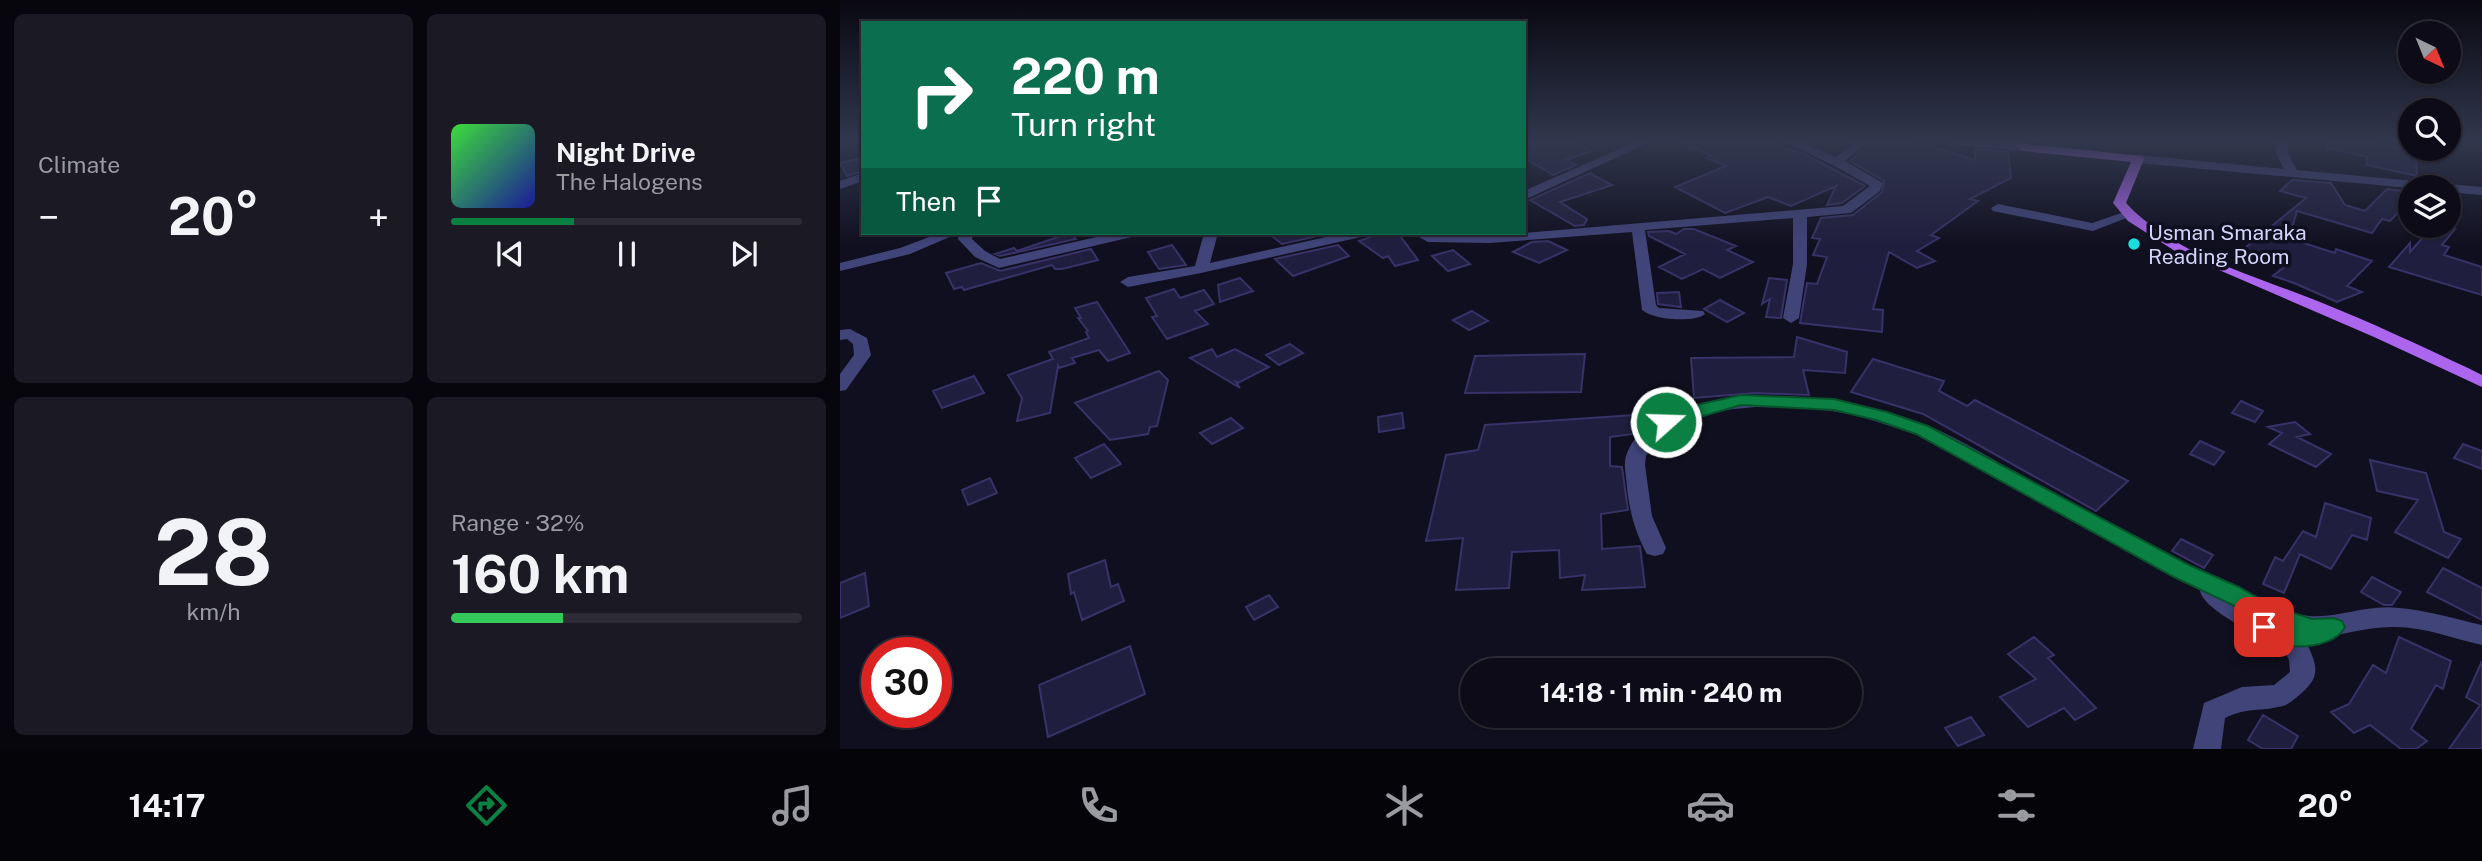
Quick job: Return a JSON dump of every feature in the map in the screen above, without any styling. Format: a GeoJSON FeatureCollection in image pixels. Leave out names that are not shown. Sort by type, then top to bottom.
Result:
{"type":"FeatureCollection","features":[{"type":"Feature","properties":{"kind":"main road"},"geometry":{"type":"LineString","coordinates":[[2130,177],[2119,203],[2127,215],[2146,230],[2186,250],[2431,355],[2482,382]]}},
{"type":"Feature","properties":{"kind":"street"},"geometry":{"type":"LineString","coordinates":[[1526,195],[1567,177]]}},
{"type":"Feature","properties":{"kind":"street"},"geometry":{"type":"LineString","coordinates":[[1422,235],[1428,239],[1459,241],[1846,210],[1876,188],[1877,183],[1865,177]]}},
{"type":"Feature","properties":{"kind":"street"},"geometry":{"type":"LineString","coordinates":[[2316,177],[2398,184]]}},
{"type":"Feature","properties":{"kind":"street"},"geometry":{"type":"LineString","coordinates":[[840,185],[861,178]]}},
{"type":"Feature","properties":{"kind":"street"},"geometry":{"type":"LineString","coordinates":[[2461,189],[2482,191]]}},
{"type":"Feature","properties":{"kind":"street"},"geometry":{"type":"LineString","coordinates":[[1997,208],[2093,228],[2127,215]]}},
{"type":"Feature","properties":{"kind":"street"},"geometry":{"type":"LineString","coordinates":[[1791,318],[1800,264],[1800,212]]}},
{"type":"Feature","properties":{"kind":"street"},"geometry":{"type":"LineString","coordinates":[[1638,226],[1648,307],[1655,313],[1697,314]]}},
{"type":"Feature","properties":{"kind":"street"},"geometry":{"type":"LineString","coordinates":[[840,267],[905,251],[947,235]]}},
{"type":"Feature","properties":{"kind":"street"},"geometry":{"type":"LineString","coordinates":[[966,235],[965,239],[985,260],[999,264],[1122,235]]}},
{"type":"Feature","properties":{"kind":"street"},"geometry":{"type":"LineString","coordinates":[[1201,269],[1210,235]]}},
{"type":"Feature","properties":{"kind":"street"},"geometry":{"type":"LineString","coordinates":[[1128,282],[1201,269],[1352,235]]}},
{"type":"Feature","properties":{"kind":"street"},"geometry":{"type":"LineString","coordinates":[[840,335],[850,334],[861,342],[863,355],[840,386]]}},
{"type":"Feature","properties":{"kind":"street"},"geometry":{"type":"LineString","coordinates":[[1655,548],[1642,527],[1635,457],[1648,436],[1666,422],[1702,409],[1741,400],[1834,404],[1922,430],[2182,571],[2279,618],[2312,628],[2334,627],[2360,619],[2398,617],[2482,635]]}},
{"type":"Feature","properties":{"kind":"street"},"geometry":{"type":"LineString","coordinates":[[1666,422],[1686,429]]}},
{"type":"Feature","properties":{"kind":"street"},"geometry":{"type":"LineString","coordinates":[[2182,571],[2242,615],[2280,635],[2291,638],[2323,635],[2334,627]]}},
{"type":"Feature","properties":{"kind":"street"},"geometry":{"type":"LineString","coordinates":[[2207,749],[2213,711],[2242,698],[2279,696],[2303,677],[2302,660],[2291,638]]}},
{"type":"Feature","properties":{"kind":"building"},"geometry":{"type":"Polygon","coordinates":[[[1581,177],[1597,177],[1612,185],[1560,202],[1587,219],[1584,225],[1575,226],[1530,200],[1581,177]]]}},
{"type":"Feature","properties":{"kind":"building"},"geometry":{"type":"Polygon","coordinates":[[[1699,177],[1848,177],[1865,186],[1842,203],[1827,205],[1836,186],[1791,206],[1768,197],[1725,213],[1675,187],[1699,177]]]}},
{"type":"Feature","properties":{"kind":"building"},"geometry":{"type":"Polygon","coordinates":[[[1877,177],[2011,178],[1970,199],[1978,201],[1931,235],[1939,238],[1917,251],[1935,261],[1917,268],[1889,252],[1873,309],[1883,310],[1882,332],[1800,323],[1807,283],[1817,284],[1827,257],[1813,255],[1820,239],[1812,238],[1821,218],[1853,215],[1882,192],[1884,181],[1877,177]]]}},
{"type":"Feature","properties":{"kind":"building"},"geometry":{"type":"Polygon","coordinates":[[[2292,180],[2331,183],[2345,205],[2365,211],[2387,189],[2398,190],[2398,213],[2390,221],[2382,219],[2372,233],[2297,211],[2290,235],[2297,237],[2294,240],[2335,253],[2336,249],[2372,261],[2347,286],[2362,292],[2337,302],[2273,276],[2284,267],[2240,252],[2306,198],[2280,191],[2292,180]]]}},
{"type":"Feature","properties":{"kind":"building"},"geometry":{"type":"Polygon","coordinates":[[[1684,229],[1694,229],[1736,246],[1727,250],[1753,262],[1720,278],[1703,269],[1682,279],[1659,267],[1685,254],[1649,236],[1648,232],[1669,231],[1676,234],[1684,229]]]}},
{"type":"Feature","properties":{"kind":"building"},"geometry":{"type":"Polygon","coordinates":[[[1064,235],[1072,235],[1076,239],[1000,256],[995,254],[1014,248],[1017,251],[1064,235]]]}},
{"type":"Feature","properties":{"kind":"building"},"geometry":{"type":"Polygon","coordinates":[[[1271,235],[1322,235],[1282,244],[1271,235]]]}},
{"type":"Feature","properties":{"kind":"building"},"geometry":{"type":"Polygon","coordinates":[[[1376,235],[1399,235],[1418,260],[1395,266],[1388,256],[1383,258],[1359,241],[1376,235]]]}},
{"type":"Feature","properties":{"kind":"building"},"geometry":{"type":"Polygon","coordinates":[[[2422,238],[2448,238],[2442,245],[2449,247],[2444,255],[2482,267],[2482,295],[2389,267],[2410,243],[2410,252],[2422,238]]]}},
{"type":"Feature","properties":{"kind":"building"},"geometry":{"type":"Polygon","coordinates":[[[1548,241],[1567,250],[1539,263],[1513,252],[1532,242],[1548,241]]]}},
{"type":"Feature","properties":{"kind":"building"},"geometry":{"type":"Polygon","coordinates":[[[1172,245],[1186,265],[1159,269],[1148,252],[1172,245]]]}},
{"type":"Feature","properties":{"kind":"building"},"geometry":{"type":"Polygon","coordinates":[[[1338,245],[1349,256],[1293,276],[1275,259],[1338,245]]]}},
{"type":"Feature","properties":{"kind":"building"},"geometry":{"type":"Polygon","coordinates":[[[1091,249],[1098,260],[1062,269],[1055,269],[1052,265],[964,290],[962,287],[954,289],[946,273],[981,263],[1000,271],[1091,249]]]}},
{"type":"Feature","properties":{"kind":"building"},"geometry":{"type":"Polygon","coordinates":[[[1453,250],[1470,264],[1448,271],[1432,256],[1453,250]]]}},
{"type":"Feature","properties":{"kind":"building"},"geometry":{"type":"Polygon","coordinates":[[[1240,278],[1253,291],[1220,302],[1218,285],[1240,278]]]}},
{"type":"Feature","properties":{"kind":"building"},"geometry":{"type":"Polygon","coordinates":[[[1769,278],[1787,280],[1781,318],[1766,317],[1770,299],[1762,304],[1769,278]]]}},
{"type":"Feature","properties":{"kind":"building"},"geometry":{"type":"Polygon","coordinates":[[[1174,289],[1180,298],[1204,290],[1214,304],[1195,311],[1208,324],[1167,339],[1152,317],[1157,316],[1146,298],[1174,289]]]}},
{"type":"Feature","properties":{"kind":"building"},"geometry":{"type":"Polygon","coordinates":[[[1679,292],[1681,307],[1658,304],[1657,293],[1679,292]]]}},
{"type":"Feature","properties":{"kind":"building"},"geometry":{"type":"Polygon","coordinates":[[[1720,300],[1744,313],[1727,322],[1704,309],[1720,300]]]}},
{"type":"Feature","properties":{"kind":"building"},"geometry":{"type":"Polygon","coordinates":[[[1097,302],[1130,353],[1108,361],[1099,350],[1072,358],[1075,363],[1059,368],[1058,366],[1050,413],[1017,421],[1022,398],[1008,375],[1053,359],[1049,352],[1089,338],[1075,308],[1097,302]]]}},
{"type":"Feature","properties":{"kind":"building"},"geometry":{"type":"Polygon","coordinates":[[[1472,311],[1488,321],[1469,330],[1453,320],[1472,311]]]}},
{"type":"Feature","properties":{"kind":"building"},"geometry":{"type":"Polygon","coordinates":[[[1797,337],[1847,352],[1845,373],[1803,370],[1809,395],[1755,393],[1694,398],[1691,358],[1794,357],[1797,337]]]}},
{"type":"Feature","properties":{"kind":"building"},"geometry":{"type":"Polygon","coordinates":[[[1290,344],[1303,353],[1279,365],[1266,355],[1290,344]]]}},
{"type":"Feature","properties":{"kind":"building"},"geometry":{"type":"Polygon","coordinates":[[[1212,349],[1217,357],[1235,349],[1269,367],[1236,382],[1240,388],[1190,358],[1212,349]]]}},
{"type":"Feature","properties":{"kind":"building"},"geometry":{"type":"Polygon","coordinates":[[[1585,354],[1581,392],[1465,393],[1475,356],[1585,354]]]}},
{"type":"Feature","properties":{"kind":"building"},"geometry":{"type":"Polygon","coordinates":[[[1873,359],[1944,381],[1939,391],[1967,406],[1975,400],[2128,481],[2096,511],[1923,414],[1851,392],[1873,359]]]}},
{"type":"Feature","properties":{"kind":"building"},"geometry":{"type":"Polygon","coordinates":[[[1159,371],[1168,380],[1157,426],[1150,427],[1148,434],[1110,440],[1075,403],[1159,371]]]}},
{"type":"Feature","properties":{"kind":"building"},"geometry":{"type":"Polygon","coordinates":[[[974,376],[984,393],[942,408],[933,391],[974,376]]]}},
{"type":"Feature","properties":{"kind":"building"},"geometry":{"type":"Polygon","coordinates":[[[2241,401],[2263,411],[2255,422],[2232,413],[2241,401]]]}},
{"type":"Feature","properties":{"kind":"building"},"geometry":{"type":"Polygon","coordinates":[[[1402,413],[1404,428],[1379,432],[1378,417],[1402,413]]]}},
{"type":"Feature","properties":{"kind":"building"},"geometry":{"type":"Polygon","coordinates":[[[1634,415],[1639,419],[1641,429],[1632,434],[1610,437],[1610,466],[1622,467],[1628,510],[1601,514],[1602,549],[1640,546],[1645,587],[1582,590],[1585,575],[1560,578],[1559,550],[1512,552],[1509,588],[1456,590],[1463,538],[1426,541],[1446,455],[1478,450],[1485,425],[1634,415]]]}},
{"type":"Feature","properties":{"kind":"building"},"geometry":{"type":"Polygon","coordinates":[[[1231,418],[1243,428],[1212,444],[1200,433],[1231,418]]]}},
{"type":"Feature","properties":{"kind":"building"},"geometry":{"type":"Polygon","coordinates":[[[2295,422],[2310,434],[2297,437],[2331,454],[2316,467],[2269,444],[2282,433],[2268,427],[2295,422]]]}},
{"type":"Feature","properties":{"kind":"building"},"geometry":{"type":"Polygon","coordinates":[[[2200,441],[2224,452],[2214,465],[2190,454],[2200,441]]]}},
{"type":"Feature","properties":{"kind":"building"},"geometry":{"type":"Polygon","coordinates":[[[1104,444],[1121,464],[1091,478],[1075,458],[1104,444]]]}},
{"type":"Feature","properties":{"kind":"building"},"geometry":{"type":"Polygon","coordinates":[[[2463,444],[2482,451],[2482,469],[2454,458],[2463,444]]]}},
{"type":"Feature","properties":{"kind":"building"},"geometry":{"type":"Polygon","coordinates":[[[2370,460],[2426,473],[2444,532],[2461,539],[2448,558],[2395,532],[2418,500],[2377,491],[2370,460]]]}},
{"type":"Feature","properties":{"kind":"building"},"geometry":{"type":"Polygon","coordinates":[[[990,478],[997,493],[968,505],[962,490],[990,478]]]}},
{"type":"Feature","properties":{"kind":"building"},"geometry":{"type":"Polygon","coordinates":[[[2325,503],[2371,518],[2367,540],[2352,535],[2331,569],[2300,554],[2284,593],[2263,584],[2275,557],[2283,561],[2303,531],[2316,537],[2325,503]]]}},
{"type":"Feature","properties":{"kind":"building"},"geometry":{"type":"Polygon","coordinates":[[[2181,539],[2213,555],[2204,568],[2172,551],[2181,539]]]}},
{"type":"Feature","properties":{"kind":"building"},"geometry":{"type":"Polygon","coordinates":[[[1105,560],[1111,587],[1118,584],[1124,601],[1082,620],[1074,592],[1071,594],[1068,574],[1105,560]]]}},
{"type":"Feature","properties":{"kind":"building"},"geometry":{"type":"Polygon","coordinates":[[[2443,568],[2482,588],[2482,620],[2427,592],[2443,568]]]}},
{"type":"Feature","properties":{"kind":"building"},"geometry":{"type":"Polygon","coordinates":[[[865,573],[869,606],[840,618],[840,583],[865,573]]]}},
{"type":"Feature","properties":{"kind":"building"},"geometry":{"type":"Polygon","coordinates":[[[2372,577],[2401,592],[2392,605],[2384,605],[2361,592],[2372,577]]]}},
{"type":"Feature","properties":{"kind":"building"},"geometry":{"type":"Polygon","coordinates":[[[1269,595],[1278,607],[1254,620],[1246,607],[1269,595]]]}},
{"type":"Feature","properties":{"kind":"building"},"geometry":{"type":"Polygon","coordinates":[[[2034,637],[2054,655],[2048,658],[2096,708],[2075,720],[2064,708],[2028,727],[2000,697],[2036,679],[2008,654],[2034,637]]]}},
{"type":"Feature","properties":{"kind":"building"},"geometry":{"type":"Polygon","coordinates":[[[2399,637],[2451,661],[2443,689],[2436,685],[2411,729],[2427,741],[2416,749],[2401,749],[2370,725],[2354,733],[2331,712],[2349,704],[2373,665],[2386,673],[2399,637]]]}},
{"type":"Feature","properties":{"kind":"building"},"geometry":{"type":"Polygon","coordinates":[[[1130,646],[1145,694],[1048,737],[1039,685],[1130,646]]]}},
{"type":"Feature","properties":{"kind":"building"},"geometry":{"type":"Polygon","coordinates":[[[2482,661],[2482,749],[2449,749],[2480,705],[2466,697],[2482,661]]]}},
{"type":"Feature","properties":{"kind":"building"},"geometry":{"type":"Polygon","coordinates":[[[2263,715],[2298,736],[2291,749],[2263,749],[2248,740],[2263,715]]]}},
{"type":"Feature","properties":{"kind":"building"},"geometry":{"type":"Polygon","coordinates":[[[1971,717],[1984,735],[1958,746],[1945,728],[1971,717]]]}},
{"type":"Feature","properties":{"kind":"place","name":"Usman Smaraka Reading Room"},"geometry":{"type":"Point","coordinates":[2134,244]}},
{"type":"Feature","properties":{"kind":"route"},"geometry":{"type":"LineString","coordinates":[[1666,422],[1702,409],[1741,400],[1780,400],[1834,404],[1922,430],[2182,571],[2232,593],[2262,611],[2312,628],[2334,627],[2323,635],[2305,638],[2291,638],[2264,627]]}}]}
